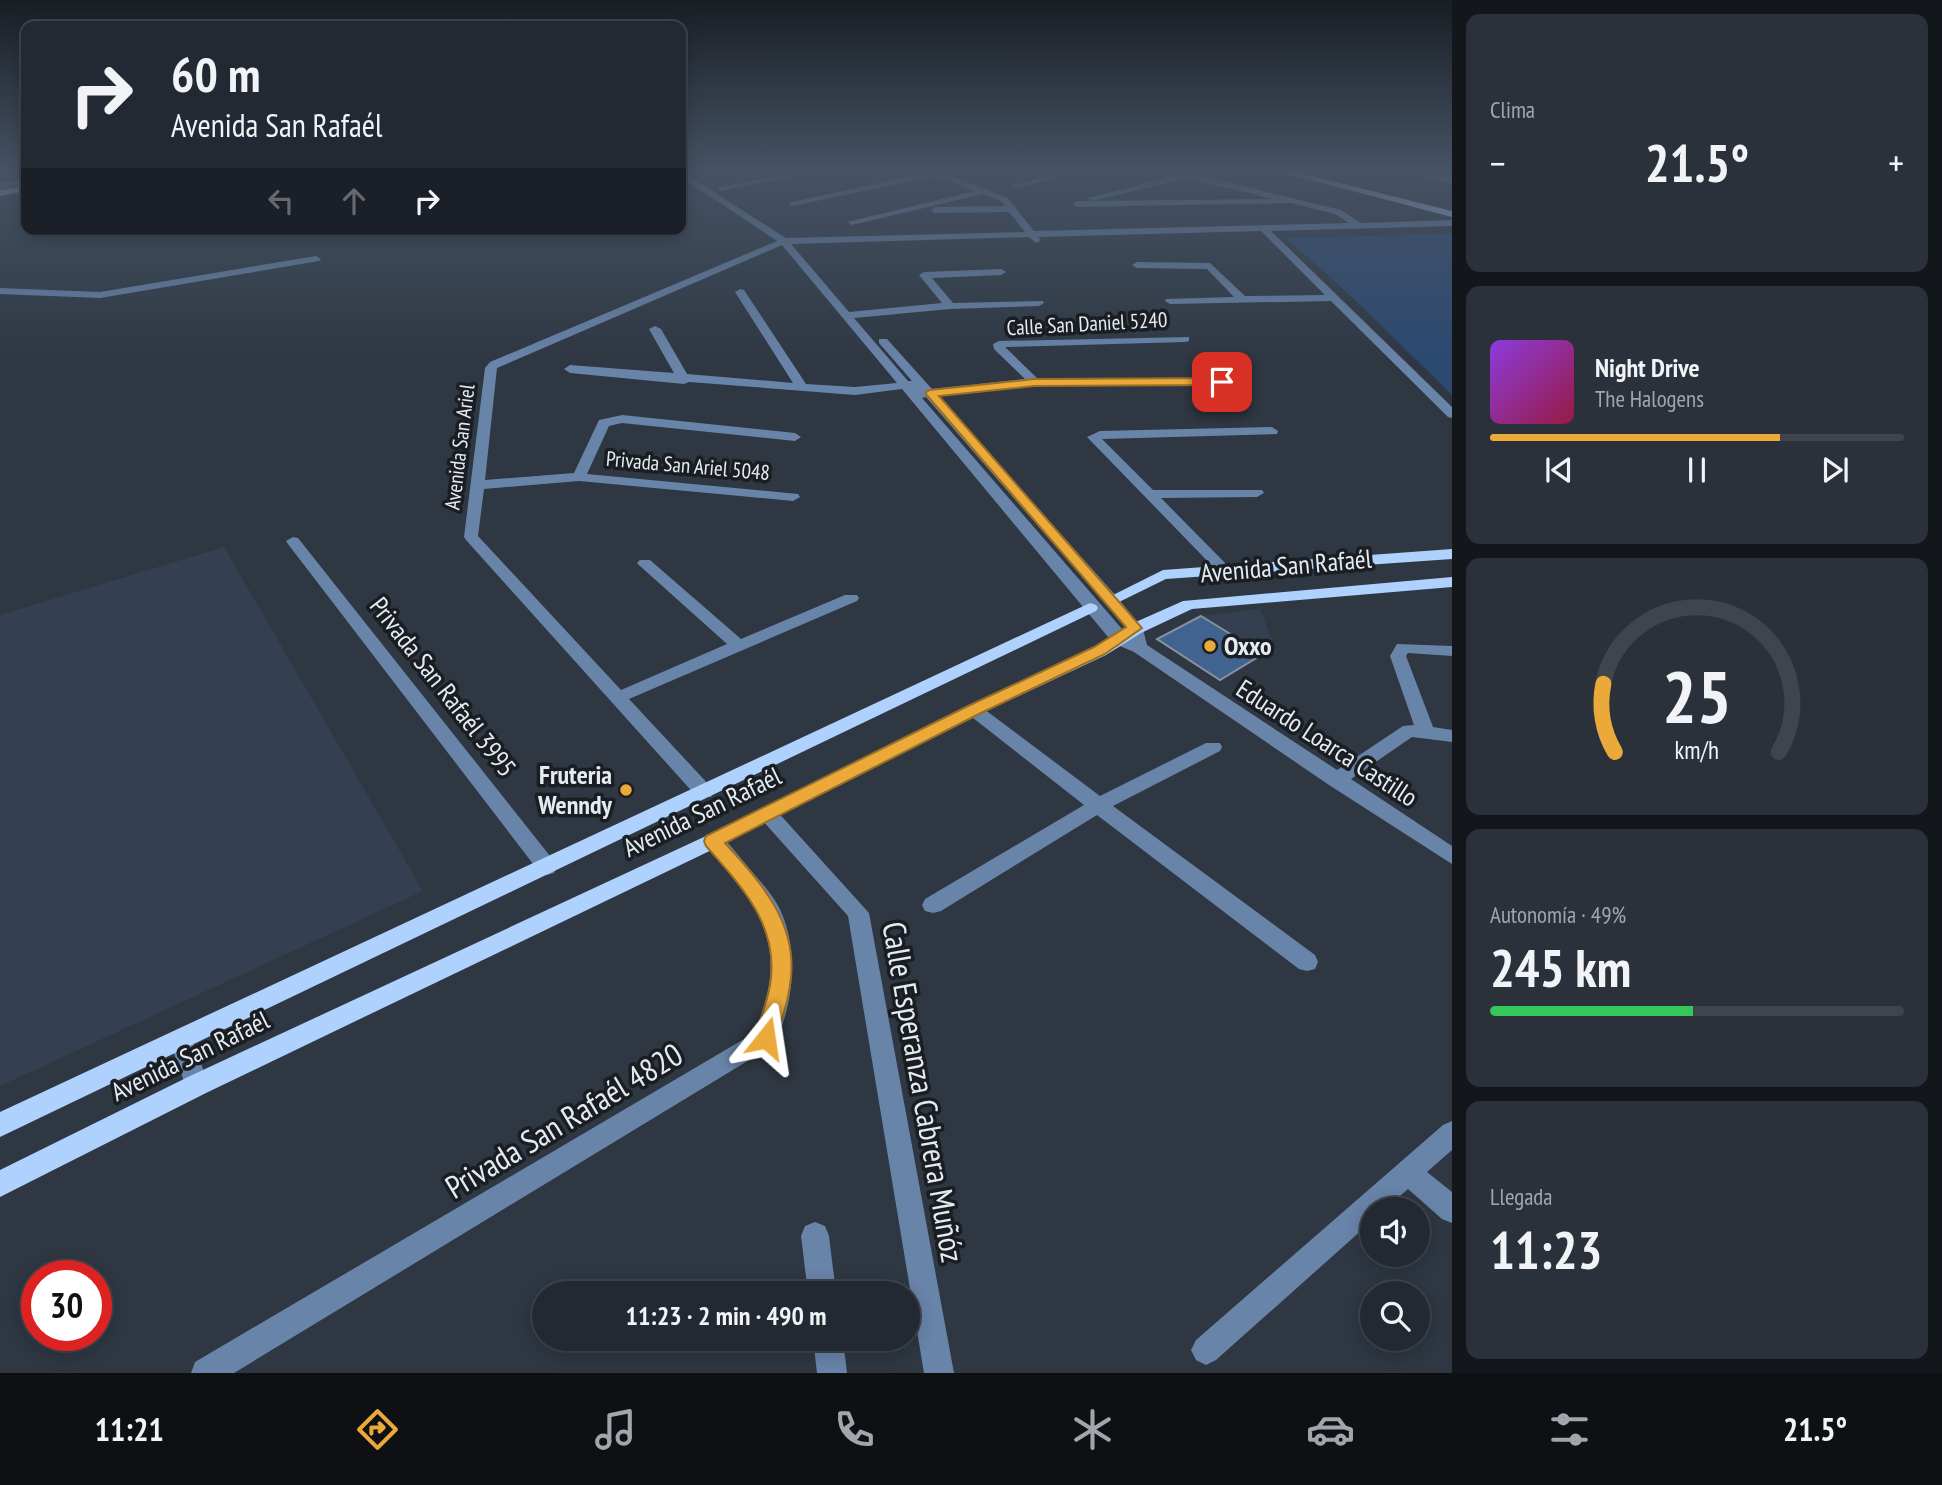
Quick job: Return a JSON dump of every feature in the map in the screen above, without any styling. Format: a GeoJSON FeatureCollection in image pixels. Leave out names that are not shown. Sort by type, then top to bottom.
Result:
{"type":"FeatureCollection","features":[{"type":"Feature","properties":{"kind":"main road","name":"Avenida San Rafaél"},"geometry":{"type":"LineString","coordinates":[[1111,600],[1163,575],[1452,554]]}},
{"type":"Feature","properties":{"kind":"main road","name":"Avenida San Rafaél"},"geometry":{"type":"LineString","coordinates":[[0,1184],[197,1085],[713,841],[974,710],[1100,651],[1127,634],[1189,604],[1452,582]]}},
{"type":"Feature","properties":{"kind":"main road","name":"Avenida San Rafaél"},"geometry":{"type":"LineString","coordinates":[[0,1125],[1090,608]]}},
{"type":"Feature","properties":{"kind":"street"},"geometry":{"type":"LineString","coordinates":[[775,234],[788,243]]}},
{"type":"Feature","properties":{"kind":"street"},"geometry":{"type":"LineString","coordinates":[[777,234],[853,314],[1111,600],[1127,634]]}},
{"type":"Feature","properties":{"kind":"street","name":"Avenida San Ariel"},"geometry":{"type":"LineString","coordinates":[[704,792],[471,537],[491,368],[494,364],[788,243],[1170,234]]}},
{"type":"Feature","properties":{"kind":"street"},"geometry":{"type":"LineString","coordinates":[[1269,234],[1452,414]]}},
{"type":"Feature","properties":{"kind":"street"},"geometry":{"type":"LineString","coordinates":[[0,291],[100,295],[316,258]]}},
{"type":"Feature","properties":{"kind":"street"},"geometry":{"type":"LineString","coordinates":[[1137,265],[1210,266],[1242,299]]}},
{"type":"Feature","properties":{"kind":"street"},"geometry":{"type":"LineString","coordinates":[[950,306],[925,275],[1001,272]]}},
{"type":"Feature","properties":{"kind":"street"},"geometry":{"type":"LineString","coordinates":[[740,292],[803,388]]}},
{"type":"Feature","properties":{"kind":"street"},"geometry":{"type":"LineString","coordinates":[[1170,301],[1336,298]]}},
{"type":"Feature","properties":{"kind":"street"},"geometry":{"type":"LineString","coordinates":[[853,314],[950,306],[1040,303]]}},
{"type":"Feature","properties":{"kind":"street"},"geometry":{"type":"LineString","coordinates":[[655,329],[684,380]]}},
{"type":"Feature","properties":{"kind":"street","name":"Calle San Daniel 5240"},"geometry":{"type":"LineString","coordinates":[[1034,382],[1000,349],[999,344],[1185,338]]}},
{"type":"Feature","properties":{"kind":"street"},"geometry":{"type":"LineString","coordinates":[[570,369],[684,380],[855,391],[1034,382],[1222,382]]}},
{"type":"Feature","properties":{"kind":"street"},"geometry":{"type":"LineString","coordinates":[[918,389],[1090,608],[1127,634]]}},
{"type":"Feature","properties":{"kind":"street","name":"Privada San Ariel 5048"},"geometry":{"type":"LineString","coordinates":[[579,477],[604,423],[609,420],[622,419],[795,438]]}},
{"type":"Feature","properties":{"kind":"street"},"geometry":{"type":"LineString","coordinates":[[1226,572],[1093,437],[1272,431]]}},
{"type":"Feature","properties":{"kind":"street","name":"Privada San Ariel 5048"},"geometry":{"type":"LineString","coordinates":[[477,485],[579,477],[793,497]]}},
{"type":"Feature","properties":{"kind":"street"},"geometry":{"type":"LineString","coordinates":[[1148,494],[1257,493]]}},
{"type":"Feature","properties":{"kind":"street","name":"Privada San Rafaél 3995"},"geometry":{"type":"LineString","coordinates":[[293,541],[547,867]]}},
{"type":"Feature","properties":{"kind":"street"},"geometry":{"type":"LineString","coordinates":[[645,563],[738,645]]}},
{"type":"Feature","properties":{"kind":"street"},"geometry":{"type":"LineString","coordinates":[[619,697],[851,597]]}},
{"type":"Feature","properties":{"kind":"street","name":"Avenida San Rafaél"},"geometry":{"type":"LineString","coordinates":[[1090,608],[1111,600]]}},
{"type":"Feature","properties":{"kind":"street","name":"Eduardo Loarca Castillo"},"geometry":{"type":"LineString","coordinates":[[1127,634],[1140,648],[1452,856]]}},
{"type":"Feature","properties":{"kind":"street"},"geometry":{"type":"LineString","coordinates":[[1426,733],[1398,656],[1404,648],[1452,651]]}},
{"type":"Feature","properties":{"kind":"street"},"geometry":{"type":"LineString","coordinates":[[974,710],[1097,806],[1307,962]]}},
{"type":"Feature","properties":{"kind":"street"},"geometry":{"type":"LineString","coordinates":[[1336,780],[1409,730],[1452,736]]}},
{"type":"Feature","properties":{"kind":"street"},"geometry":{"type":"LineString","coordinates":[[933,905],[1097,806],[1213,747]]}},
{"type":"Feature","properties":{"kind":"street","name":"Calle Esperanza Cabrera Muñóz"},"geometry":{"type":"LineString","coordinates":[[768,814],[858,913],[939,1373]]}},
{"type":"Feature","properties":{"kind":"street","name":"Privada San Rafaél 4820"},"geometry":{"type":"LineString","coordinates":[[206,1373],[766,1038],[780,984],[780,951],[772,915],[713,841]]}},
{"type":"Feature","properties":{"kind":"street"},"geometry":{"type":"LineString","coordinates":[[181,1039],[197,1085]]}},
{"type":"Feature","properties":{"kind":"street"},"geometry":{"type":"LineString","coordinates":[[1206,1350],[1452,1133]]}},
{"type":"Feature","properties":{"kind":"street"},"geometry":{"type":"LineString","coordinates":[[1408,1172],[1452,1210]]}},
{"type":"Feature","properties":{"kind":"street"},"geometry":{"type":"LineString","coordinates":[[815,1237],[820,1281]]}},
{"type":"Feature","properties":{"kind":"street"},"geometry":{"type":"LineString","coordinates":[[829,1351],[832,1373]]}},
{"type":"Feature","properties":{"kind":"shaded area"},"geometry":{"type":"Polygon","coordinates":[[[1452,234],[1452,395],[1353,298],[1286,238],[1452,234]]]}},
{"type":"Feature","properties":{"kind":"shaded area"},"geometry":{"type":"Polygon","coordinates":[[[224,547],[423,891],[0,1086],[0,615],[224,547]]]}},
{"type":"Feature","properties":{"kind":"shaded area"},"geometry":{"type":"Polygon","coordinates":[[[1260,609],[1277,653],[1263,654],[1201,616],[1260,609]]]}},
{"type":"Feature","properties":{"kind":"building","name":"Oxxo"},"geometry":{"type":"Polygon","coordinates":[[[1201,616],[1263,654],[1220,680],[1157,639],[1201,616]]]}},
{"type":"Feature","properties":{"kind":"place","name":"Oxxo"},"geometry":{"type":"Point","coordinates":[1210,646]}},
{"type":"Feature","properties":{"kind":"place","name":"Fruteria Wenndy"},"geometry":{"type":"Point","coordinates":[626,790]}},
{"type":"Feature","properties":{"kind":"route"},"geometry":{"type":"LineString","coordinates":[[766,1038],[780,984],[780,951],[772,915],[713,841],[974,710],[1100,651],[1135,628],[930,393],[1034,382],[1222,382]]}}]}
